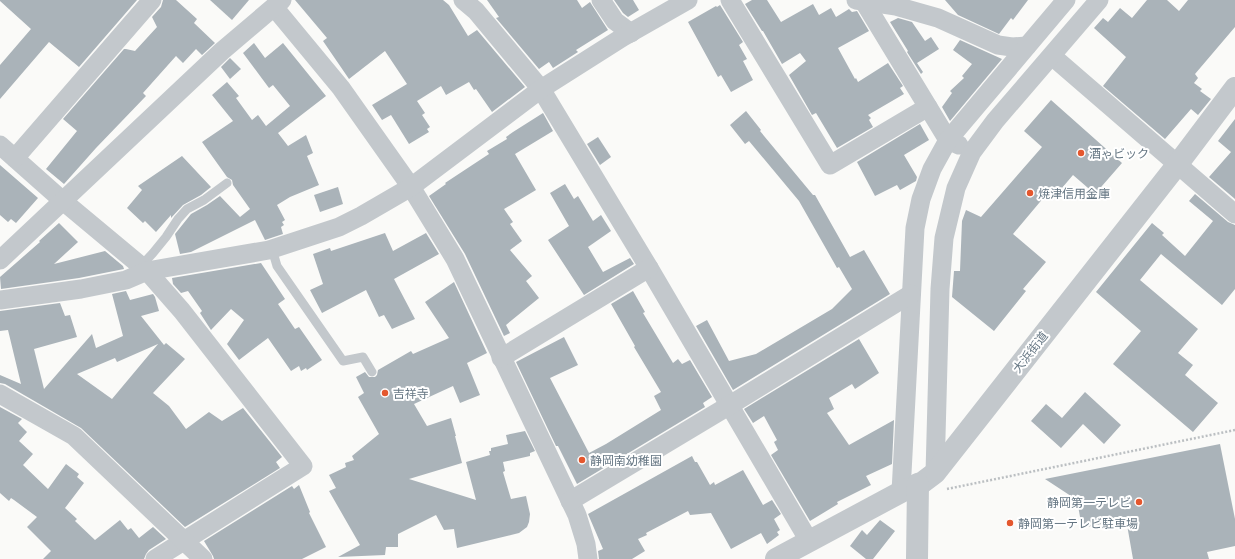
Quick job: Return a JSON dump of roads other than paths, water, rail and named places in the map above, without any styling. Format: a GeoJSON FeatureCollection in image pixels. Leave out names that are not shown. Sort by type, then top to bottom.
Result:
{"type":"FeatureCollection","features":[{"type":"Feature","properties":{"kind":"street"},"geometry":{"type":"LineString","coordinates":[[15,158],[152,0]]}},
{"type":"Feature","properties":{"kind":"street"},"geometry":{"type":"LineString","coordinates":[[463,0],[476,11],[541,89],[650,268],[809,541]]}},
{"type":"Feature","properties":{"kind":"street"},"geometry":{"type":"LineString","coordinates":[[601,0],[615,21],[631,33]]}},
{"type":"Feature","properties":{"kind":"street"},"geometry":{"type":"LineString","coordinates":[[0,300],[81,289],[126,280],[144,268],[272,249],[339,227],[411,187],[541,89],[631,33],[688,0]]}},
{"type":"Feature","properties":{"kind":"street"},"geometry":{"type":"LineString","coordinates":[[730,0],[830,165],[928,107]]}},
{"type":"Feature","properties":{"kind":"street"},"geometry":{"type":"LineString","coordinates":[[924,485],[911,294],[915,228],[921,199],[932,169],[948,140],[1066,0]]}},
{"type":"Feature","properties":{"kind":"street"},"geometry":{"type":"LineString","coordinates":[[921,555],[924,485],[944,238],[956,188],[972,152],[995,121],[1099,0]]}},
{"type":"Feature","properties":{"kind":"street"},"geometry":{"type":"LineString","coordinates":[[860,1],[948,140],[972,152]]}},
{"type":"Feature","properties":{"kind":"street"},"geometry":{"type":"LineString","coordinates":[[860,1],[896,6],[938,18],[998,45],[1012,47],[1027,46]]}},
{"type":"Feature","properties":{"kind":"street"},"geometry":{"type":"LineString","coordinates":[[0,260],[222,50],[278,3],[341,88],[411,187],[455,259],[577,515],[586,544],[588,559]]}},
{"type":"Feature","properties":{"kind":"street"},"geometry":{"type":"LineString","coordinates":[[1052,56],[1235,214]]}},
{"type":"Feature","properties":{"kind":"street","name":"大浜街道"},"geometry":{"type":"LineString","coordinates":[[776,559],[809,541],[924,485],[1177,165],[1235,88]]}},
{"type":"Feature","properties":{"kind":"street"},"geometry":{"type":"LineString","coordinates":[[0,145],[144,268],[182,311],[303,466],[155,559]]}},
{"type":"Feature","properties":{"kind":"street"},"geometry":{"type":"LineString","coordinates":[[501,358],[650,268]]}},
{"type":"Feature","properties":{"kind":"street"},"geometry":{"type":"LineString","coordinates":[[570,501],[911,294]]}},
{"type":"Feature","properties":{"kind":"street"},"geometry":{"type":"LineString","coordinates":[[0,394],[74,436],[203,559]]}},
{"type":"Feature","properties":{"kind":"lane"},"geometry":{"type":"LineString","coordinates":[[144,268],[178,219],[187,209],[204,200],[227,183]]}},
{"type":"Feature","properties":{"kind":"lane"},"geometry":{"type":"LineString","coordinates":[[272,249],[277,266],[343,361],[363,357],[372,372]]}},
{"type":"Feature","properties":{"kind":"place","name":"酒ゃビック"},"geometry":{"type":"Point","coordinates":[1081,153]}},
{"type":"Feature","properties":{"kind":"place","name":"焼津信用金庫"},"geometry":{"type":"Point","coordinates":[1030,193]}},
{"type":"Feature","properties":{"kind":"place","name":"吉祥寺"},"geometry":{"type":"Point","coordinates":[385,393]}},
{"type":"Feature","properties":{"kind":"place","name":"静岡南幼稚園"},"geometry":{"type":"Point","coordinates":[582,460]}},
{"type":"Feature","properties":{"kind":"place","name":"静岡第一テレビ"},"geometry":{"type":"Point","coordinates":[1139,502]}},
{"type":"Feature","properties":{"kind":"place","name":"静岡第一テレビ駐車場"},"geometry":{"type":"Point","coordinates":[1010,523]}}]}
